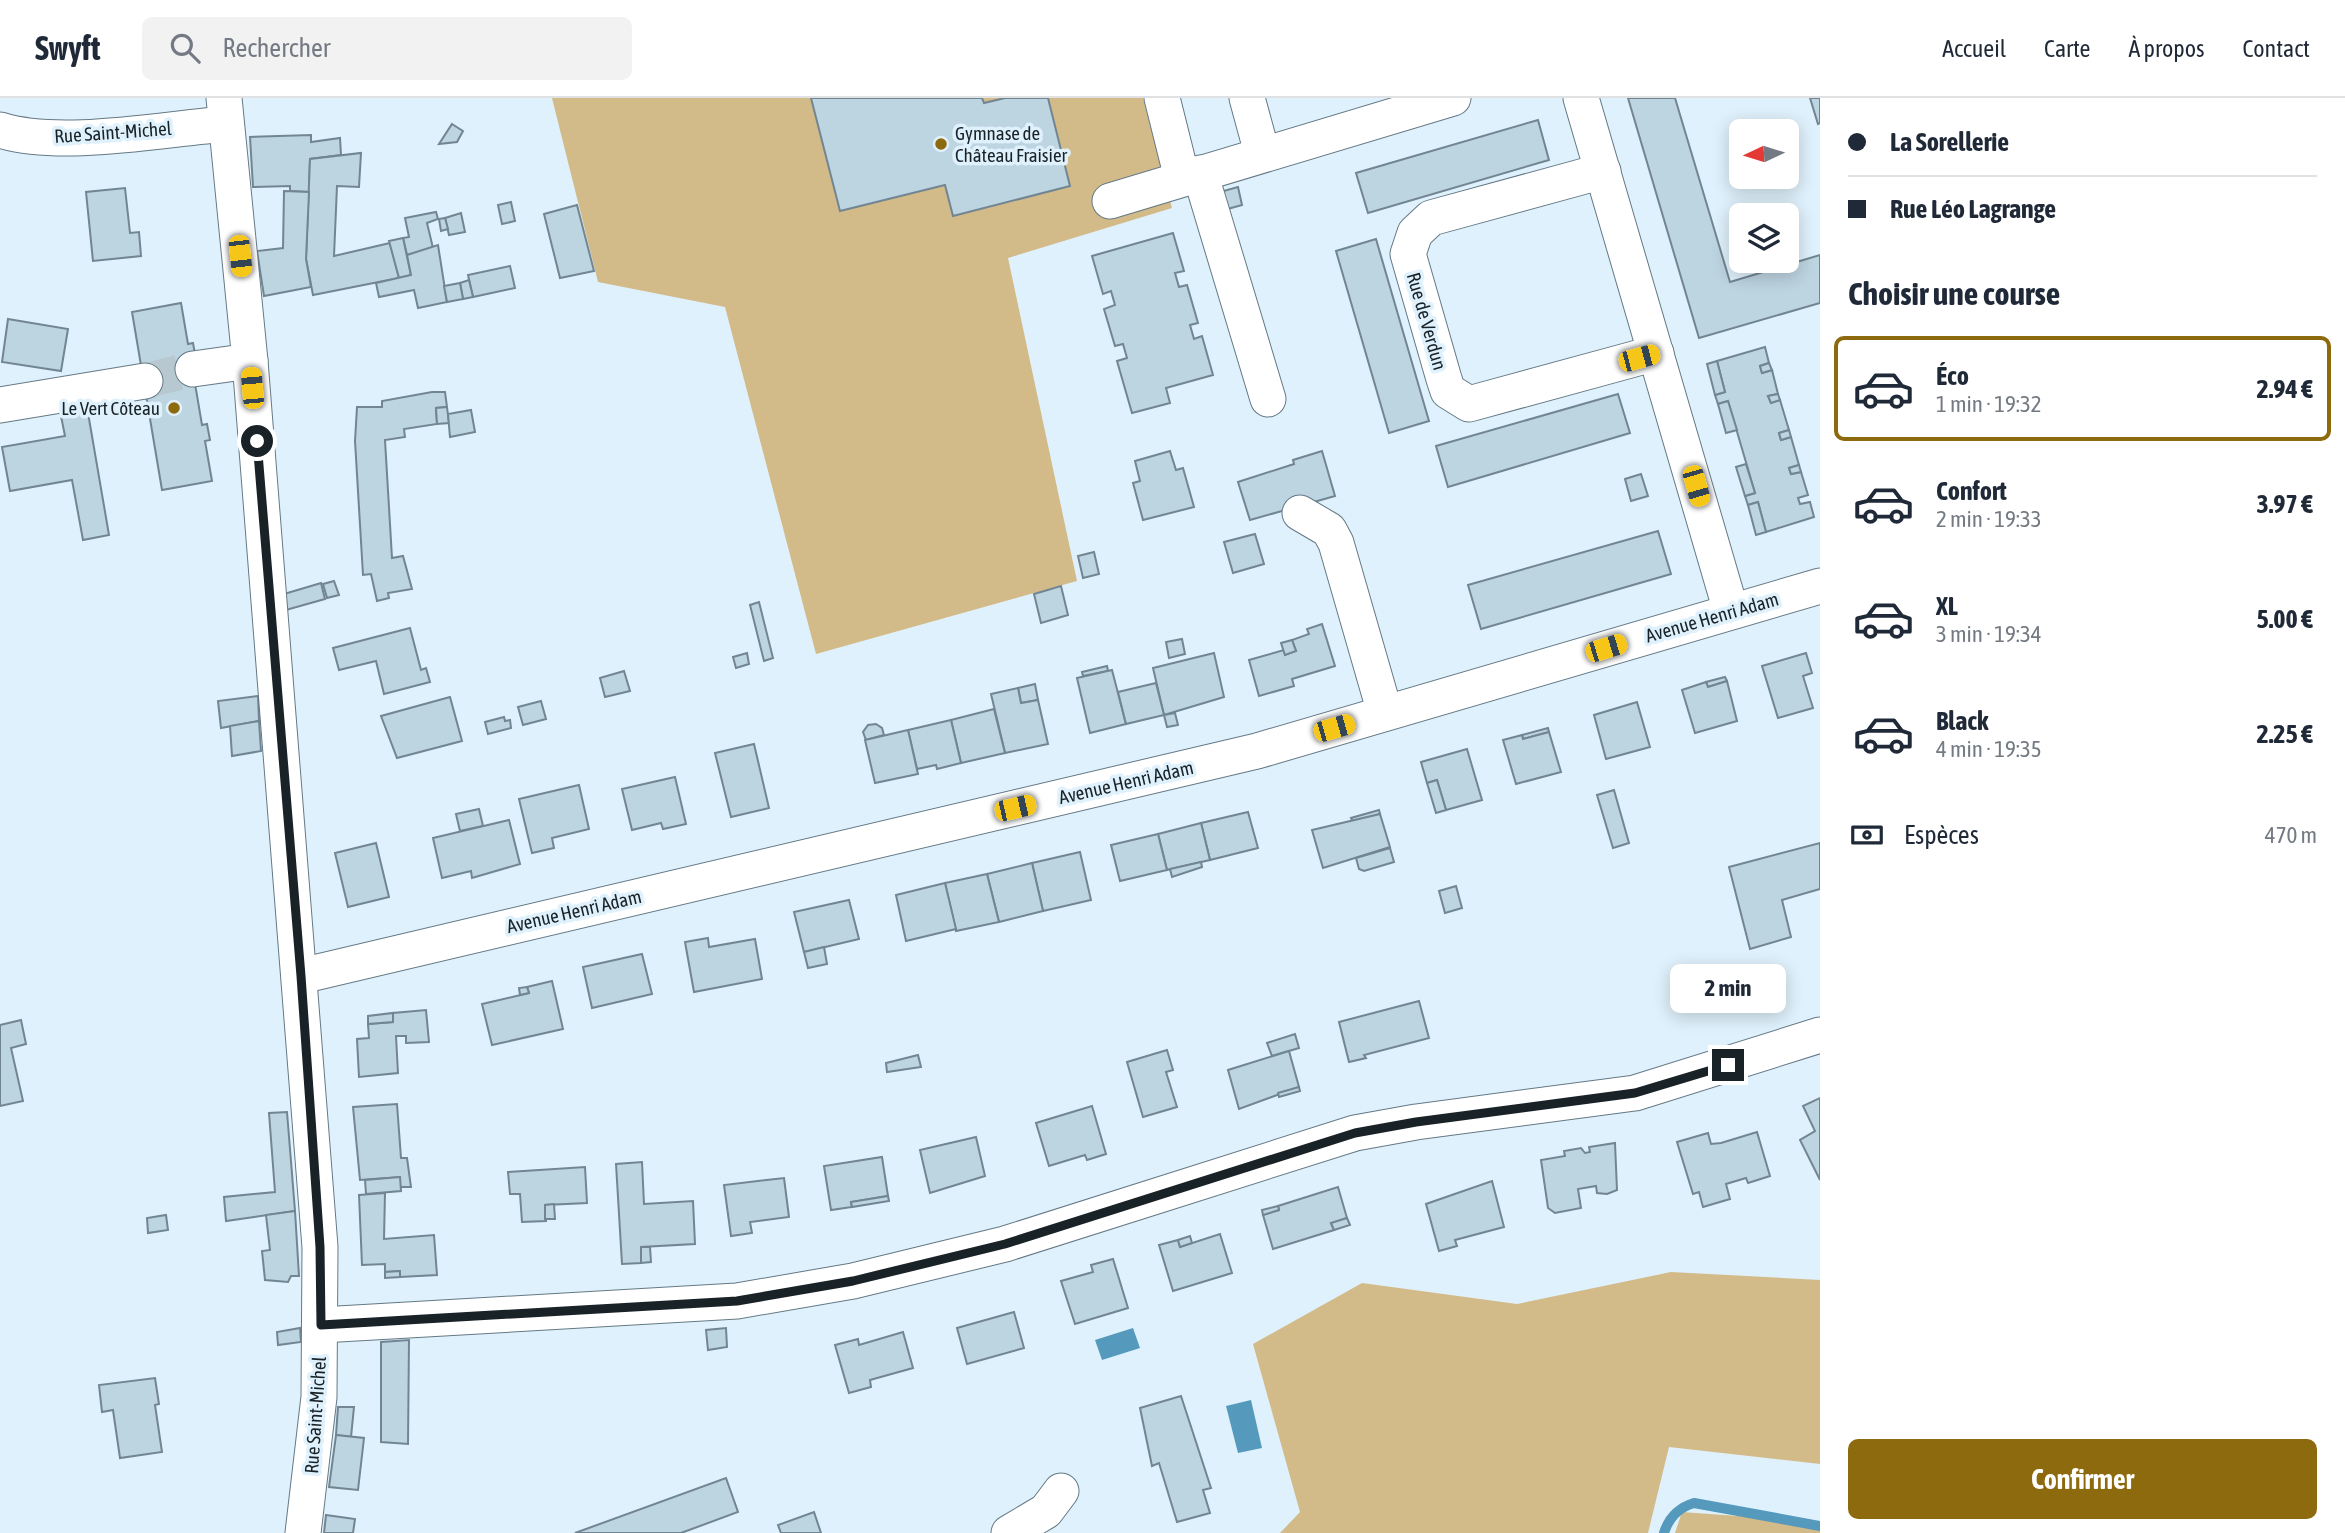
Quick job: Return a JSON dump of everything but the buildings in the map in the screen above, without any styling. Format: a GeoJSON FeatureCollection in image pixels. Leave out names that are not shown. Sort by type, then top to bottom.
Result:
{"type":"FeatureCollection","features":[{"type":"Feature","properties":{"kind":"street"},"geometry":{"type":"LineString","coordinates":[[1162,98],[1268,400]]}},
{"type":"Feature","properties":{"kind":"street"},"geometry":{"type":"LineString","coordinates":[[1247,98],[1262,153]]}},
{"type":"Feature","properties":{"kind":"street"},"geometry":{"type":"LineString","coordinates":[[1110,201],[1262,153],[1453,98]]}},
{"type":"Feature","properties":{"kind":"street"},"geometry":{"type":"LineString","coordinates":[[1581,98],[1731,611]]}},
{"type":"Feature","properties":{"kind":"street","name":"Rue Saint-Michel"},"geometry":{"type":"LineString","coordinates":[[0,130],[36,136],[75,137],[225,111],[250,361],[301,976],[320,1247],[321,1325],[313,1462],[303,1533]]}},
{"type":"Feature","properties":{"kind":"street","name":"Rue de Verdun"},"geometry":{"type":"LineString","coordinates":[[1603,172],[1431,218],[1415,233],[1408,254],[1444,379],[1448,391],[1469,404],[1657,353]]}},
{"type":"Feature","properties":{"kind":"street"},"geometry":{"type":"LineString","coordinates":[[193,369],[250,361]]}},
{"type":"Feature","properties":{"kind":"street"},"geometry":{"type":"LineString","coordinates":[[0,405],[145,380]]}},
{"type":"Feature","properties":{"kind":"street"},"geometry":{"type":"LineString","coordinates":[[1300,513],[1329,530],[1336,543],[1385,713]]}},
{"type":"Feature","properties":{"kind":"street","name":"Avenue Henri Adam"},"geometry":{"type":"LineString","coordinates":[[301,976],[1257,751],[1820,586]]}},
{"type":"Feature","properties":{"kind":"street"},"geometry":{"type":"LineString","coordinates":[[321,1325],[723,1302],[809,1290],[1005,1244],[1355,1133],[1416,1122],[1635,1093],[1820,1035]]}},
{"type":"Feature","properties":{"kind":"street"},"geometry":{"type":"LineString","coordinates":[[1009,1533],[1046,1511],[1061,1492]]}},
{"type":"Feature","properties":{"kind":"shaded area"},"geometry":{"type":"Polygon","coordinates":[[[552,98],[1143,98],[1172,208],[1008,258],[1077,581],[816,654],[725,307],[598,282],[552,98]]]}},
{"type":"Feature","properties":{"kind":"shaded area"},"geometry":{"type":"Polygon","coordinates":[[[1671,1272],[1820,1280],[1820,1464],[1669,1447],[1648,1533],[1280,1533],[1300,1512],[1253,1344],[1362,1283],[1517,1304],[1671,1272]]]}},
{"type":"Feature","properties":{"kind":"shaded area"},"geometry":{"type":"Polygon","coordinates":[[[1682,1512],[1820,1522],[1820,1533],[1675,1533],[1682,1512]]]}},
{"type":"Feature","properties":{"kind":"water"},"geometry":{"type":"Polygon","coordinates":[[[1133,1328],[1140,1348],[1102,1360],[1095,1340],[1133,1328]]]}},
{"type":"Feature","properties":{"kind":"water"},"geometry":{"type":"Polygon","coordinates":[[[1251,1400],[1262,1448],[1238,1453],[1226,1406],[1251,1400]]]}},
{"type":"Feature","properties":{"kind":"waterway"},"geometry":{"type":"LineString","coordinates":[[1664,1533],[1675,1514],[1694,1503],[1820,1526]]}},
{"type":"Feature","properties":{"kind":"tunnel"},"geometry":{"type":"LineString","coordinates":[[145,381],[193,369]]}},
{"type":"Feature","properties":{"kind":"place","name":"Gymnase de Château Fraisier"},"geometry":{"type":"Point","coordinates":[941,144]}},
{"type":"Feature","properties":{"kind":"place","name":"Le Vert Côteau"},"geometry":{"type":"Point","coordinates":[174,408]}},
{"type":"Feature","properties":{"kind":"route"},"geometry":{"type":"LineString","coordinates":[[257,441],[301,976],[320,1247],[321,1325],[737,1301],[797,1292],[1005,1244],[1355,1133],[1416,1122],[1635,1093],[1728,1065]]}}]}
